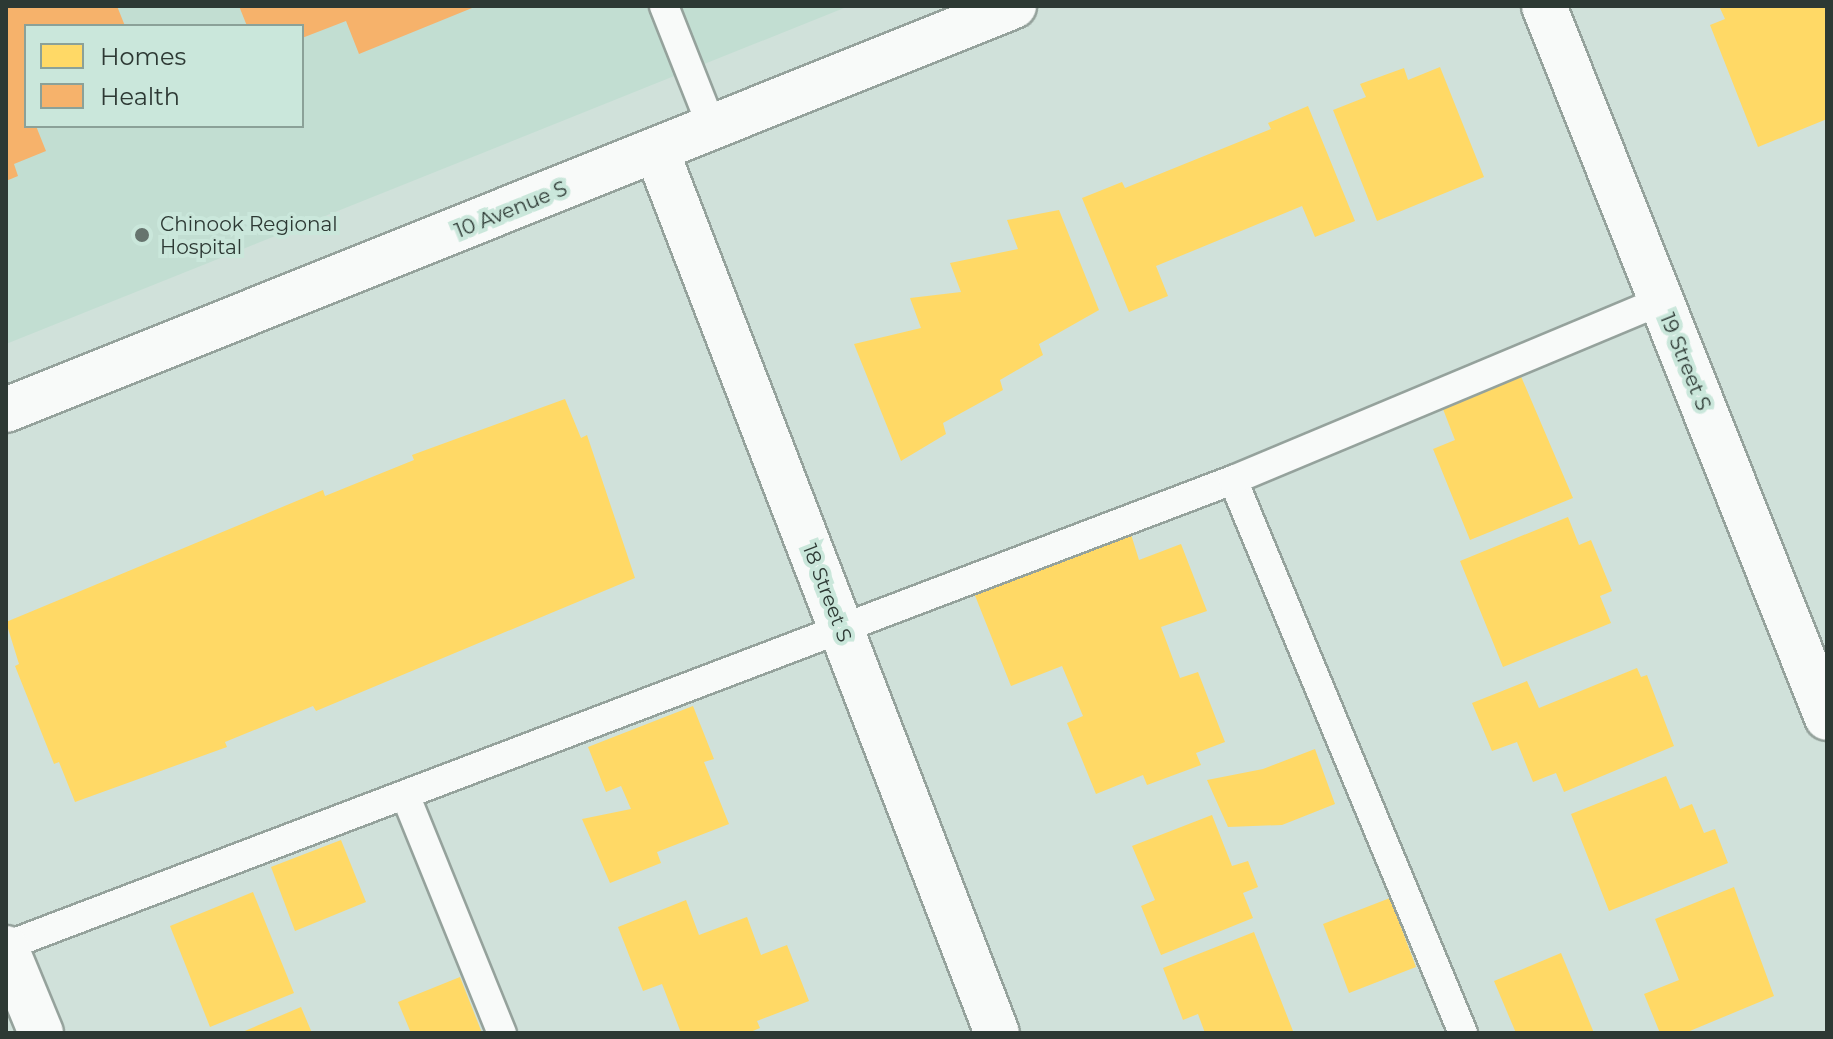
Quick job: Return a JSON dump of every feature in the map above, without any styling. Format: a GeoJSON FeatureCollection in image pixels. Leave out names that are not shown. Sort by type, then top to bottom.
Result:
{"type":"FeatureCollection","features":[{"type":"Feature","properties":{"kind":"street","name":"10 Avenue S"},"geometry":{"type":"LineString","coordinates":[[6,410],[713,130],[1014,6]]}},
{"type":"Feature","properties":{"kind":"street","name":"19 Street S"},"geometry":{"type":"LineString","coordinates":[[1544,6],[1827,718]]}},
{"type":"Feature","properties":{"kind":"street","name":"18 Street S"},"geometry":{"type":"LineString","coordinates":[[657,152],[997,1033]]}},
{"type":"Feature","properties":{"kind":"street"},"geometry":{"type":"LineString","coordinates":[[6,947],[41,1033]]}},
{"type":"Feature","properties":{"kind":"lane"},"geometry":{"type":"LineString","coordinates":[[664,6],[713,130]]}},
{"type":"Feature","properties":{"kind":"lane"},"geometry":{"type":"LineString","coordinates":[[6,947],[406,797],[840,627],[1233,480],[1661,301]]}},
{"type":"Feature","properties":{"kind":"lane"},"geometry":{"type":"LineString","coordinates":[[1233,480],[1463,1033]]}},
{"type":"Feature","properties":{"kind":"lane"},"geometry":{"type":"LineString","coordinates":[[406,797],[502,1033]]}},
{"type":"Feature","properties":{"kind":"shaded area","name":"Chinook Regional Hospital"},"geometry":{"type":"Polygon","coordinates":[[[6,6],[849,6],[6,344],[6,6]]]}},
{"type":"Feature","properties":{"kind":"building: Homes"},"geometry":{"type":"Polygon","coordinates":[[[1719,6],[1827,6],[1827,119],[1758,147],[1710,25],[1725,19],[1719,6]]]}},
{"type":"Feature","properties":{"kind":"building: Homes"},"geometry":{"type":"Polygon","coordinates":[[[1440,67],[1484,177],[1377,221],[1333,110],[1366,97],[1360,84],[1404,68],[1408,80],[1440,67]]]}},
{"type":"Feature","properties":{"kind":"building: Homes"},"geometry":{"type":"Polygon","coordinates":[[[1308,106],[1355,221],[1315,237],[1302,206],[1156,266],[1168,296],[1129,312],[1082,198],[1122,182],[1125,188],[1271,129],[1268,123],[1308,106]]]}},
{"type":"Feature","properties":{"kind":"building: Homes"},"geometry":{"type":"Polygon","coordinates":[[[1059,210],[1099,310],[1039,344],[1043,355],[1000,380],[1003,390],[943,423],[946,434],[901,461],[854,344],[921,328],[910,298],[961,292],[950,263],[1018,249],[1007,220],[1059,210]]]}},
{"type":"Feature","properties":{"kind":"building: Homes"},"geometry":{"type":"Polygon","coordinates":[[[1520,374],[1573,498],[1470,540],[1433,449],[1455,440],[1441,404],[1520,374]]]}},
{"type":"Feature","properties":{"kind":"building: Homes"},"geometry":{"type":"Polygon","coordinates":[[[565,399],[581,438],[587,435],[635,578],[316,711],[313,706],[225,742],[227,747],[75,802],[59,762],[54,764],[15,666],[19,664],[6,622],[323,490],[325,496],[414,460],[412,455],[565,399]]]}},
{"type":"Feature","properties":{"kind":"building: Homes"},"geometry":{"type":"Polygon","coordinates":[[[1568,517],[1579,545],[1591,540],[1612,591],[1600,596],[1611,623],[1503,667],[1460,561],[1568,517]]]}},
{"type":"Feature","properties":{"kind":"building: Homes"},"geometry":{"type":"Polygon","coordinates":[[[1130,531],[1139,560],[1181,544],[1207,611],[1161,627],[1180,678],[1198,672],[1225,742],[1196,753],[1201,765],[1147,785],[1143,775],[1096,794],[1067,723],[1083,716],[1062,666],[1011,686],[974,593],[1130,531]]]}},
{"type":"Feature","properties":{"kind":"building: Homes"},"geometry":{"type":"Polygon","coordinates":[[[1637,668],[1641,677],[1647,675],[1674,746],[1564,792],[1556,773],[1533,782],[1517,742],[1492,751],[1472,703],[1527,681],[1539,708],[1637,668]]]}},
{"type":"Feature","properties":{"kind":"building: Homes"},"geometry":{"type":"Polygon","coordinates":[[[693,706],[714,759],[704,762],[729,824],[657,852],[661,863],[610,883],[582,819],[631,809],[621,786],[606,792],[588,747],[693,706]]]}},
{"type":"Feature","properties":{"kind":"building: Homes"},"geometry":{"type":"Polygon","coordinates":[[[1315,749],[1335,804],[1282,825],[1228,827],[1207,780],[1263,769],[1315,749]]]}},
{"type":"Feature","properties":{"kind":"building: Homes"},"geometry":{"type":"Polygon","coordinates":[[[1666,776],[1680,809],[1692,804],[1704,833],[1715,829],[1728,863],[1609,911],[1571,814],[1666,776]]]}},
{"type":"Feature","properties":{"kind":"building: Homes"},"geometry":{"type":"Polygon","coordinates":[[[1212,815],[1232,866],[1248,861],[1258,887],[1243,893],[1253,918],[1161,955],[1141,906],[1155,900],[1132,846],[1212,815]]]}},
{"type":"Feature","properties":{"kind":"building: Homes"},"geometry":{"type":"Polygon","coordinates":[[[341,840],[366,902],[295,931],[271,867],[341,840]]]}},
{"type":"Feature","properties":{"kind":"building: Homes"},"geometry":{"type":"Polygon","coordinates":[[[1734,887],[1774,996],[1685,1033],[1660,1033],[1644,994],[1679,980],[1655,919],[1734,887]]]}},
{"type":"Feature","properties":{"kind":"building: Homes"},"geometry":{"type":"Polygon","coordinates":[[[253,892],[294,993],[210,1027],[170,926],[253,892]]]}},
{"type":"Feature","properties":{"kind":"building: Homes"},"geometry":{"type":"Polygon","coordinates":[[[1390,898],[1416,967],[1349,993],[1323,924],[1390,898]]]}},
{"type":"Feature","properties":{"kind":"building: Homes"},"geometry":{"type":"Polygon","coordinates":[[[686,900],[699,935],[747,917],[761,955],[787,945],[809,1001],[757,1021],[760,1028],[748,1033],[681,1033],[662,984],[643,991],[618,927],[686,900]]]}},
{"type":"Feature","properties":{"kind":"building: Homes"},"geometry":{"type":"Polygon","coordinates":[[[1254,932],[1293,1031],[1205,1033],[1198,1014],[1183,1020],[1163,968],[1254,932]]]}},
{"type":"Feature","properties":{"kind":"building: Homes"},"geometry":{"type":"Polygon","coordinates":[[[1561,953],[1594,1033],[1516,1033],[1494,981],[1561,953]]]}},
{"type":"Feature","properties":{"kind":"building: Homes"},"geometry":{"type":"Polygon","coordinates":[[[460,977],[482,1033],[411,1033],[398,1002],[460,977]]]}},
{"type":"Feature","properties":{"kind":"building: Homes"},"geometry":{"type":"Polygon","coordinates":[[[301,1007],[312,1033],[240,1033],[301,1007]]]}},
{"type":"Feature","properties":{"kind":"building: Health"},"geometry":{"type":"Polygon","coordinates":[[[6,6],[117,6],[124,24],[24,24],[24,128],[37,128],[46,151],[14,164],[18,176],[6,181],[6,6]]]}},
{"type":"Feature","properties":{"kind":"building: Health"},"geometry":{"type":"Polygon","coordinates":[[[239,6],[477,6],[359,54],[346,21],[304,37],[304,24],[246,24],[239,6]]]}},
{"type":"Feature","properties":{"kind":"place","name":"Chinook Regional Hospital"},"geometry":{"type":"Point","coordinates":[142,235]}}]}
